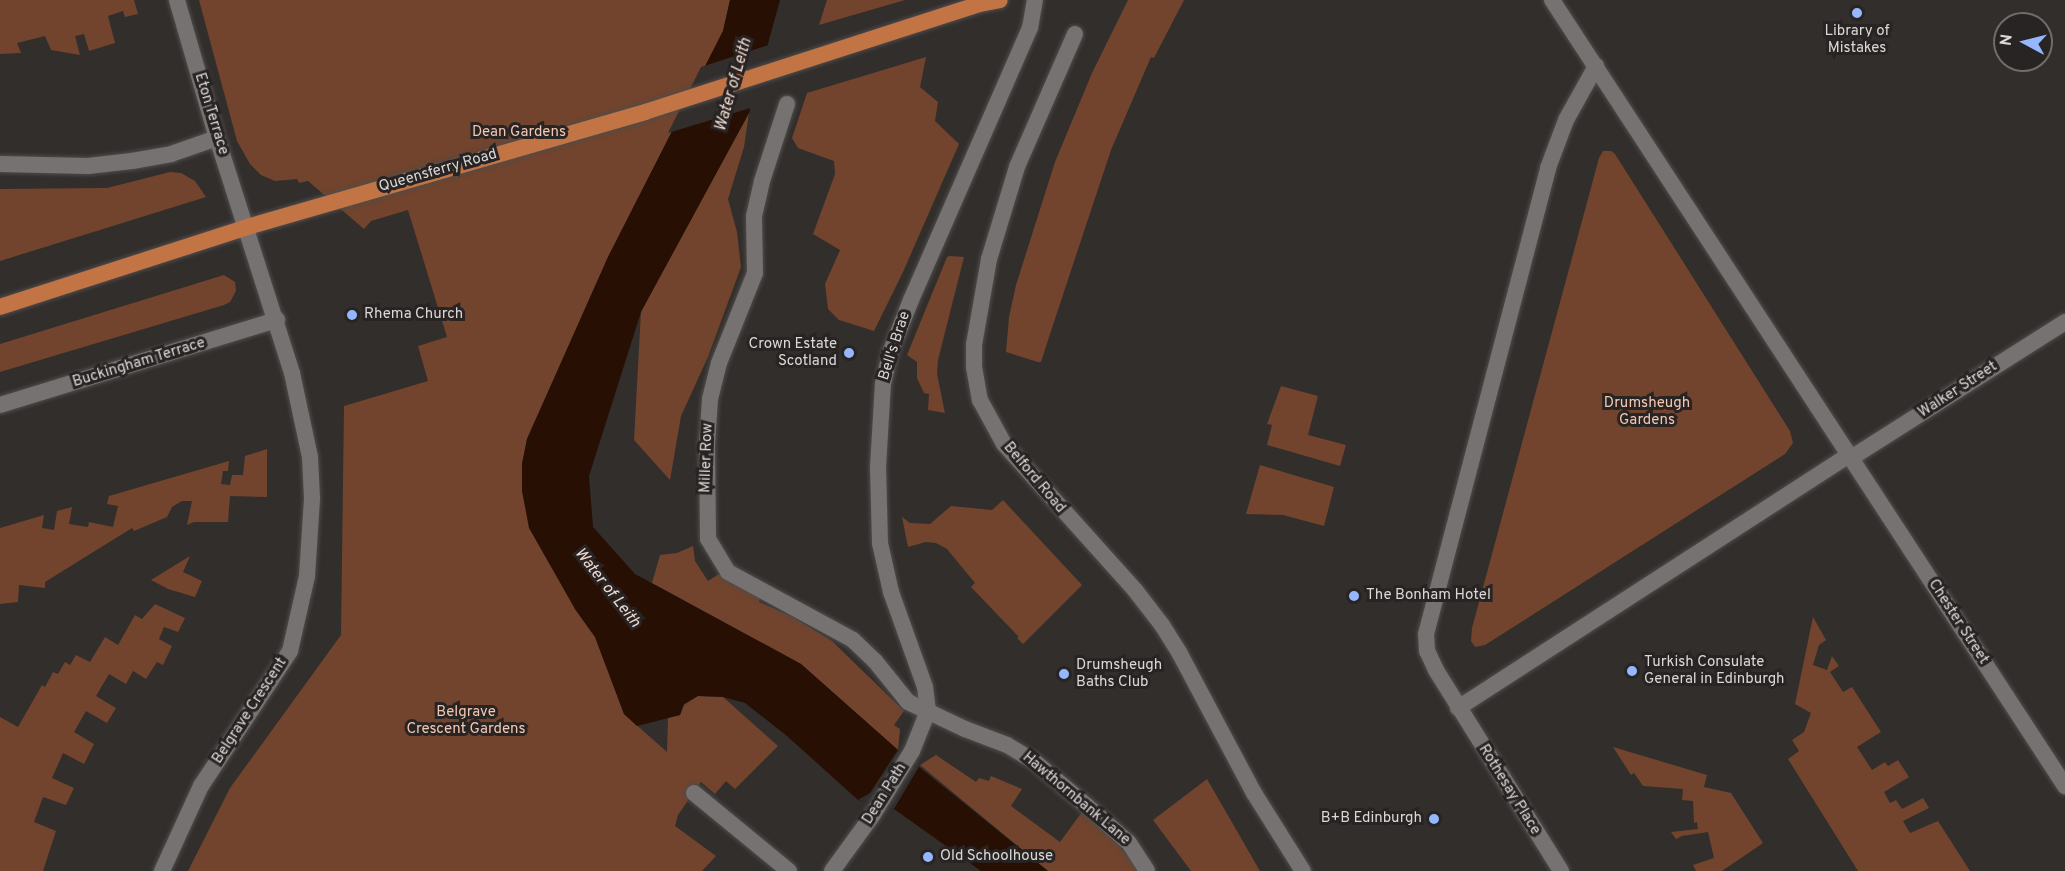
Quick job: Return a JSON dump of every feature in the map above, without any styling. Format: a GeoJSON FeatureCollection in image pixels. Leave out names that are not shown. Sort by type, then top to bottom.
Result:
{"type":"FeatureCollection","features":[{"type":"Feature","properties":{"kind":"main road","name":"Queensferry Road"},"geometry":{"type":"LineString","coordinates":[[0,307],[247,227],[645,112],[983,2],[1000,0]]}},
{"type":"Feature","properties":{"kind":"street","name":"Eton Terrace"},"geometry":{"type":"LineString","coordinates":[[177,0],[217,138],[247,227]]}},
{"type":"Feature","properties":{"kind":"street","name":"Bell's Brae"},"geometry":{"type":"LineString","coordinates":[[928,711],[923,681],[891,592],[880,543],[878,467],[883,384],[890,353],[911,300],[1030,28],[1035,14],[1035,0]]}},
{"type":"Feature","properties":{"kind":"street"},"geometry":{"type":"LineString","coordinates":[[1551,0],[1596,66],[1759,321],[1850,457],[1458,708],[1430,658],[1426,645],[1427,625],[1548,168],[1566,120],[1596,66]]}},
{"type":"Feature","properties":{"kind":"street","name":"Belford Road"},"geometry":{"type":"LineString","coordinates":[[1075,33],[1017,167],[989,259],[974,345],[974,367],[980,400],[1004,444],[1135,590],[1162,625],[1180,654],[1254,793],[1304,871]]}},
{"type":"Feature","properties":{"kind":"street","name":"Miller Row"},"geometry":{"type":"LineString","coordinates":[[787,104],[762,181],[754,216],[755,273],[719,363],[710,399],[707,444],[708,539],[728,572],[853,639],[881,668],[908,702],[928,711]]}},
{"type":"Feature","properties":{"kind":"street"},"geometry":{"type":"LineString","coordinates":[[0,164],[88,166],[132,162],[171,154],[217,138]]}},
{"type":"Feature","properties":{"kind":"street","name":"Belgrave Crescent"},"geometry":{"type":"LineString","coordinates":[[162,871],[201,786],[276,676],[290,651],[296,632],[311,538],[310,457],[303,418],[277,320],[247,227]]}},
{"type":"Feature","properties":{"kind":"street","name":"Buckingham Terrace"},"geometry":{"type":"LineString","coordinates":[[0,405],[277,320]]}},
{"type":"Feature","properties":{"kind":"street","name":"Walker Street"},"geometry":{"type":"LineString","coordinates":[[1850,457],[2065,322]]}},
{"type":"Feature","properties":{"kind":"street","name":"Chester Street"},"geometry":{"type":"LineString","coordinates":[[1850,457],[2065,786]]}},
{"type":"Feature","properties":{"kind":"street","name":"Rothesay Place"},"geometry":{"type":"LineString","coordinates":[[1458,708],[1561,871]]}},
{"type":"Feature","properties":{"kind":"street","name":"Dean Path"},"geometry":{"type":"LineString","coordinates":[[832,871],[872,816],[917,742],[928,711]]}},
{"type":"Feature","properties":{"kind":"street","name":"Hawthornbank Lane"},"geometry":{"type":"LineString","coordinates":[[928,711],[1007,745],[1034,761],[1130,843],[1147,871]]}},
{"type":"Feature","properties":{"kind":"street"},"geometry":{"type":"LineString","coordinates":[[694,793],[789,871]]}},
{"type":"Feature","properties":{"kind":"green space"},"geometry":{"type":"Polygon","coordinates":[[[0,0],[134,0],[138,14],[125,17],[123,11],[108,16],[115,43],[89,51],[84,34],[75,36],[80,55],[51,50],[45,36],[17,43],[21,53],[0,54],[0,0]]]}},
{"type":"Feature","properties":{"kind":"green space"},"geometry":{"type":"Polygon","coordinates":[[[199,0],[730,0],[723,31],[608,257],[527,439],[522,464],[575,609],[595,637],[624,714],[667,752],[668,717],[680,715],[684,705],[698,696],[723,697],[778,746],[735,789],[726,781],[715,794],[701,782],[678,815],[675,826],[716,856],[702,871],[188,871],[230,788],[341,635],[344,406],[428,381],[418,346],[447,337],[408,210],[371,221],[364,229],[308,181],[299,183],[297,179],[275,181],[261,175],[250,164],[237,141],[199,0]]]}},
{"type":"Feature","properties":{"kind":"green space"},"geometry":{"type":"Polygon","coordinates":[[[827,0],[905,0],[819,25],[827,0]]]}},
{"type":"Feature","properties":{"kind":"green space"},"geometry":{"type":"Polygon","coordinates":[[[1128,0],[1184,0],[1154,58],[1151,57],[1111,150],[1041,362],[1038,362],[1006,352],[1009,317],[1016,285],[1055,162],[1092,73],[1128,0]]]}},
{"type":"Feature","properties":{"kind":"green space"},"geometry":{"type":"Polygon","coordinates":[[[926,57],[920,87],[938,102],[935,121],[959,144],[903,272],[874,331],[839,320],[828,309],[825,284],[840,250],[813,234],[835,174],[834,161],[798,148],[792,138],[807,93],[926,57]]]}},
{"type":"Feature","properties":{"kind":"green space"},"geometry":{"type":"Polygon","coordinates":[[[749,113],[744,147],[728,199],[737,232],[741,267],[708,357],[681,416],[670,480],[634,440],[641,311],[749,113]]]}},
{"type":"Feature","properties":{"kind":"green space","name":"Drumsheugh Gardens"},"geometry":{"type":"Polygon","coordinates":[[[1603,151],[1611,151],[1615,154],[1790,431],[1793,443],[1785,454],[1485,645],[1475,647],[1471,641],[1472,628],[1599,158],[1603,151]]]}},
{"type":"Feature","properties":{"kind":"green space"},"geometry":{"type":"Polygon","coordinates":[[[170,172],[181,173],[195,181],[206,197],[0,261],[0,189],[107,188],[170,172]]]}},
{"type":"Feature","properties":{"kind":"green space"},"geometry":{"type":"Polygon","coordinates":[[[947,257],[964,257],[938,360],[937,374],[945,413],[928,410],[929,394],[924,393],[917,378],[917,362],[907,355],[947,257]]]}},
{"type":"Feature","properties":{"kind":"green space"},"geometry":{"type":"Polygon","coordinates":[[[224,275],[235,282],[236,291],[230,302],[224,305],[0,372],[0,344],[224,275]]]}},
{"type":"Feature","properties":{"kind":"green space"},"geometry":{"type":"Polygon","coordinates":[[[1281,386],[1318,396],[1308,435],[1346,445],[1340,466],[1267,445],[1272,425],[1267,424],[1281,386]]]}},
{"type":"Feature","properties":{"kind":"green space"},"geometry":{"type":"Polygon","coordinates":[[[267,449],[267,497],[230,496],[228,522],[194,522],[187,525],[192,501],[182,501],[172,507],[167,517],[134,531],[132,528],[45,582],[45,588],[19,585],[18,602],[0,604],[0,528],[44,515],[42,528],[54,530],[57,511],[72,507],[69,524],[88,527],[89,522],[113,527],[118,506],[107,504],[109,496],[229,461],[228,471],[223,471],[221,484],[230,485],[232,475],[243,475],[245,456],[267,449]]]}},
{"type":"Feature","properties":{"kind":"green space"},"geometry":{"type":"Polygon","coordinates":[[[1260,465],[1334,487],[1324,526],[1283,515],[1246,514],[1260,465]]]}},
{"type":"Feature","properties":{"kind":"green space"},"geometry":{"type":"Polygon","coordinates":[[[1003,500],[1082,585],[1023,644],[971,587],[975,583],[947,549],[936,543],[926,542],[908,547],[902,517],[910,523],[930,524],[951,506],[992,510],[1003,500]]]}},
{"type":"Feature","properties":{"kind":"green space"},"geometry":{"type":"Polygon","coordinates":[[[693,546],[695,561],[708,581],[719,574],[760,597],[759,602],[791,616],[832,641],[904,711],[894,725],[900,729],[898,750],[801,664],[652,583],[660,555],[677,553],[693,546]]]}},
{"type":"Feature","properties":{"kind":"green space"},"geometry":{"type":"Polygon","coordinates":[[[190,556],[183,572],[202,581],[195,597],[168,589],[151,580],[190,556]]]}},
{"type":"Feature","properties":{"kind":"green space"},"geometry":{"type":"Polygon","coordinates":[[[155,604],[185,618],[178,632],[164,627],[159,639],[172,646],[163,665],[157,662],[146,679],[133,671],[126,684],[109,674],[96,696],[116,708],[107,723],[86,711],[74,732],[94,744],[84,764],[63,753],[52,778],[74,788],[66,805],[43,797],[34,822],[56,831],[43,871],[0,871],[0,717],[18,727],[42,685],[45,687],[53,672],[58,674],[65,662],[70,665],[76,655],[90,662],[105,637],[118,645],[135,615],[142,619],[155,604]]]}},
{"type":"Feature","properties":{"kind":"green space"},"geometry":{"type":"Polygon","coordinates":[[[1813,617],[1826,640],[1819,645],[1813,665],[1827,670],[1832,656],[1839,666],[1830,672],[1843,692],[1852,687],[1881,732],[1857,747],[1872,770],[1885,762],[1888,766],[1898,760],[1909,777],[1884,792],[1890,803],[1896,800],[1902,809],[1923,798],[1929,808],[1903,821],[1910,833],[1938,821],[1970,871],[1858,871],[1788,759],[1799,751],[1792,740],[1804,732],[1811,713],[1795,704],[1813,617]]]}},
{"type":"Feature","properties":{"kind":"green space"},"geometry":{"type":"Polygon","coordinates":[[[1613,747],[1707,775],[1704,787],[1731,793],[1763,843],[1722,871],[1696,871],[1693,865],[1714,858],[1708,832],[1676,839],[1671,832],[1698,829],[1697,822],[1694,823],[1693,801],[1682,800],[1683,789],[1643,786],[1634,773],[1631,775],[1613,747]]]}},
{"type":"Feature","properties":{"kind":"green space"},"geometry":{"type":"Polygon","coordinates":[[[936,755],[976,782],[979,778],[989,781],[991,776],[1022,789],[1011,806],[1060,842],[1082,812],[1124,845],[1121,848],[1139,871],[1048,871],[920,765],[936,755]]]}},
{"type":"Feature","properties":{"kind":"green space"},"geometry":{"type":"Polygon","coordinates":[[[1207,779],[1260,871],[1191,871],[1153,820],[1207,779]]]}},
{"type":"Feature","properties":{"kind":"water","name":"Water of Leith"},"geometry":{"type":"Polygon","coordinates":[[[730,0],[780,0],[749,113],[641,312],[589,476],[593,527],[635,574],[801,664],[898,750],[1048,871],[981,871],[894,809],[858,800],[787,736],[745,703],[723,697],[698,696],[684,704],[680,715],[637,726],[624,714],[595,637],[575,609],[529,528],[522,491],[522,464],[527,439],[608,257],[723,31],[730,0]]]}},
{"type":"Feature","properties":{"kind":"pier"},"geometry":{"type":"Polygon","coordinates":[[[769,45],[754,107],[668,133],[701,67],[769,45]]]}},
{"type":"Feature","properties":{"kind":"pier"},"geometry":{"type":"Polygon","coordinates":[[[898,750],[920,765],[894,809],[858,800],[870,793],[898,750]]]}},
{"type":"Feature","properties":{"kind":"place","name":"Library of Mistakes"},"geometry":{"type":"Point","coordinates":[1857,13]}},
{"type":"Feature","properties":{"kind":"place","name":"Rhema Church"},"geometry":{"type":"Point","coordinates":[352,315]}},
{"type":"Feature","properties":{"kind":"place","name":"Crown Estate Scotland"},"geometry":{"type":"Point","coordinates":[849,353]}},
{"type":"Feature","properties":{"kind":"place","name":"The Bonham Hotel"},"geometry":{"type":"Point","coordinates":[1354,596]}},
{"type":"Feature","properties":{"kind":"place","name":"Turkish Consulate General in Edinburgh"},"geometry":{"type":"Point","coordinates":[1632,671]}},
{"type":"Feature","properties":{"kind":"place","name":"Drumsheugh Baths Club"},"geometry":{"type":"Point","coordinates":[1064,674]}},
{"type":"Feature","properties":{"kind":"place","name":"B+B Edinburgh"},"geometry":{"type":"Point","coordinates":[1434,819]}},
{"type":"Feature","properties":{"kind":"place","name":"Old Schoolhouse"},"geometry":{"type":"Point","coordinates":[928,857]}},
{"type":"Feature","properties":{"kind":"park label","name":"Dean Gardens"},"geometry":{"type":"Point","coordinates":[519,133]}},
{"type":"Feature","properties":{"kind":"park label","name":"Belgrave Crescent Gardens"},"geometry":{"type":"Point","coordinates":[466,720]}}]}
